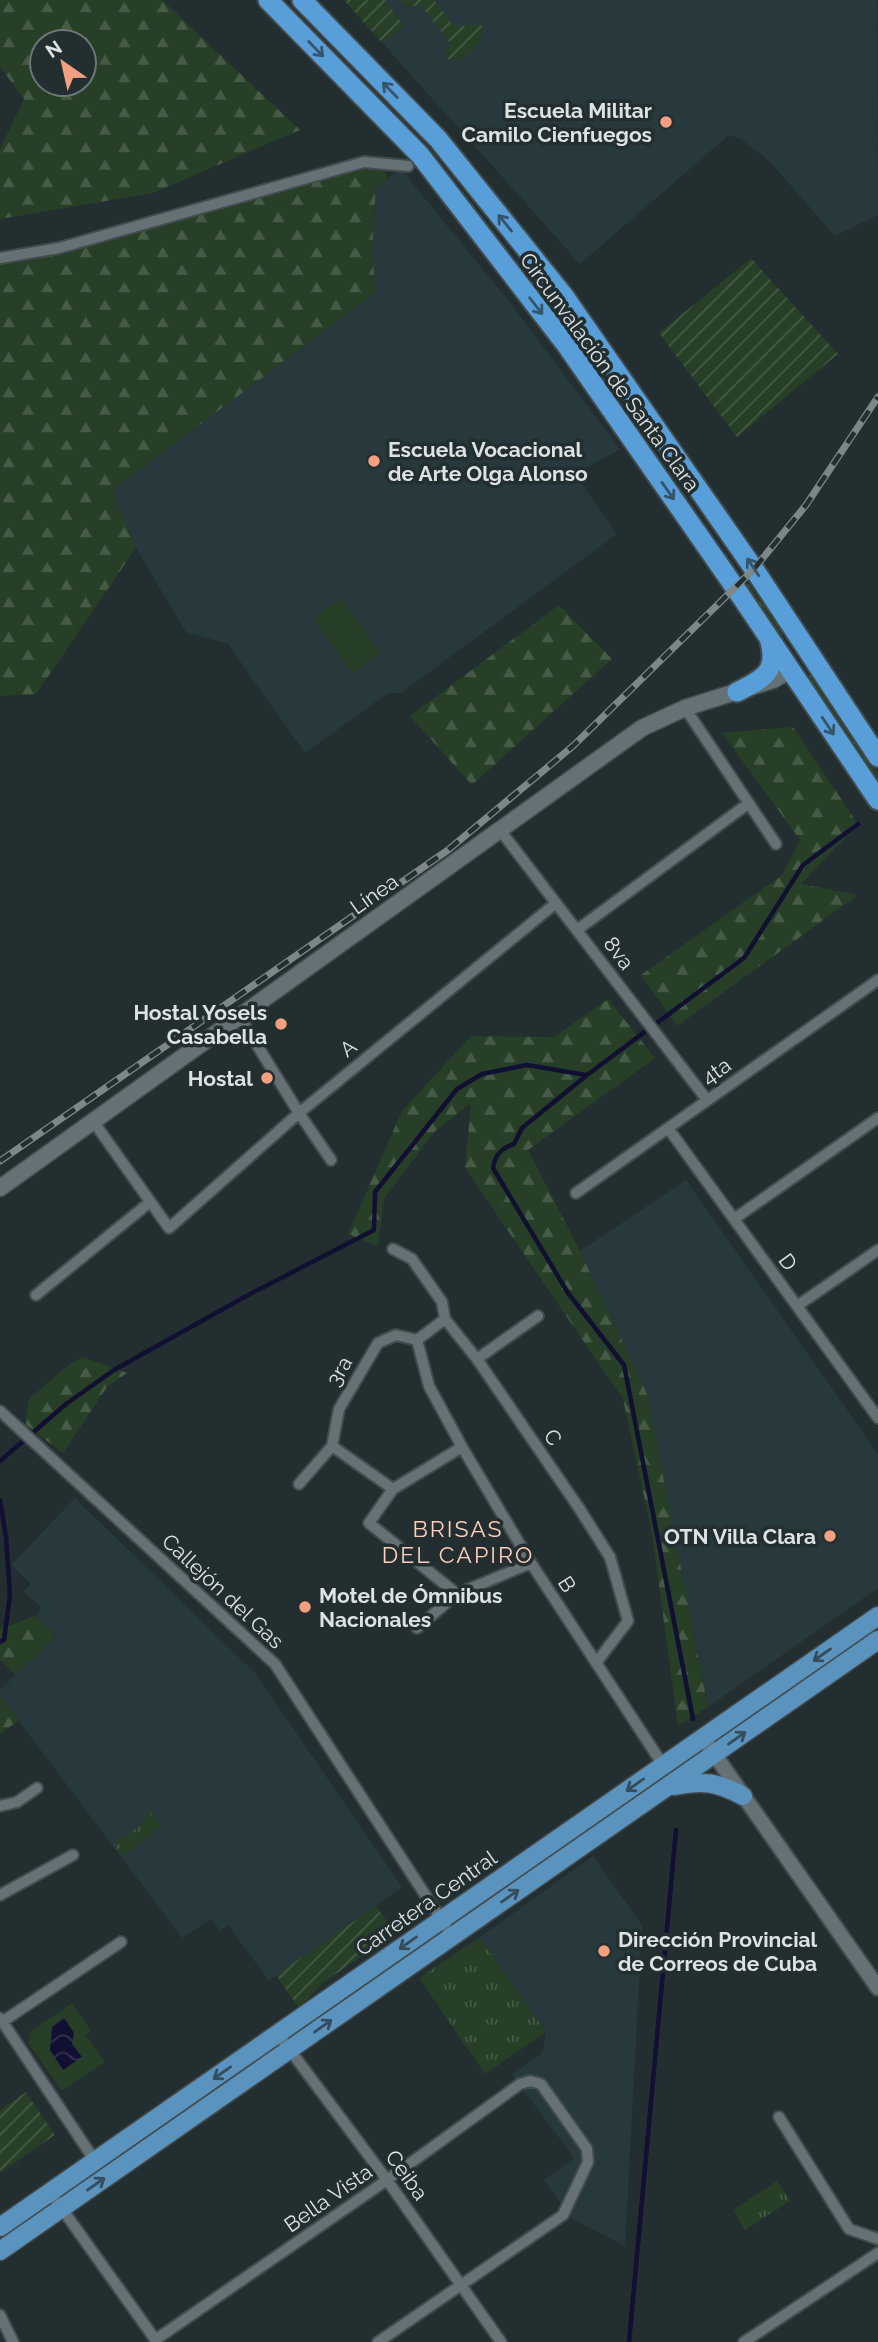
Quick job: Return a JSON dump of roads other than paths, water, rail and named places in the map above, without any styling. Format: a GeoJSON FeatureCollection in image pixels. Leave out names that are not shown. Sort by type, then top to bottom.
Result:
{"type":"FeatureCollection","features":[{"type":"Feature","properties":{"kind":"highway","name":"Circunvalación de Santa Clara"},"geometry":{"type":"LineString","coordinates":[[268,0],[414,160],[566,346],[878,800]]}},
{"type":"Feature","properties":{"kind":"highway","name":"Circunvalación de Santa Clara"},"geometry":{"type":"LineString","coordinates":[[302,0],[438,139],[564,296],[754,569],[878,757]]}},
{"type":"Feature","properties":{"kind":"highway"},"geometry":{"type":"LineString","coordinates":[[414,160],[438,139]]}},
{"type":"Feature","properties":{"kind":"highway"},"geometry":{"type":"LineString","coordinates":[[790,624],[790,670],[824,678]]}},
{"type":"Feature","properties":{"kind":"highway"},"geometry":{"type":"LineString","coordinates":[[737,692],[762,679],[771,667],[774,656],[769,640]]}},
{"type":"Feature","properties":{"kind":"main road","name":"Línea"},"geometry":{"type":"LineString","coordinates":[[0,1188],[642,728],[685,708],[772,680],[790,670]]}},
{"type":"Feature","properties":{"kind":"main road","name":"Carretera Central"},"geometry":{"type":"LineString","coordinates":[[0,2227],[878,1616]]}},
{"type":"Feature","properties":{"kind":"main road","name":"Carretera Central"},"geometry":{"type":"LineString","coordinates":[[0,2251],[878,1640]]}},
{"type":"Feature","properties":{"kind":"main road"},"geometry":{"type":"LineString","coordinates":[[664,1789],[696,1781],[722,1785],[743,1796]]}},
{"type":"Feature","properties":{"kind":"street"},"geometry":{"type":"LineString","coordinates":[[0,258],[59,248],[364,162],[414,160]]}},
{"type":"Feature","properties":{"kind":"street"},"geometry":{"type":"LineString","coordinates":[[685,708],[776,844]]}},
{"type":"Feature","properties":{"kind":"street"},"geometry":{"type":"LineString","coordinates":[[577,930],[749,803]]}},
{"type":"Feature","properties":{"kind":"street","name":"8va"},"geometry":{"type":"LineString","coordinates":[[500,830],[707,1100]]}},
{"type":"Feature","properties":{"kind":"street","name":"A"},"geometry":{"type":"LineString","coordinates":[[150,1202],[169,1228],[299,1113],[556,903]]}},
{"type":"Feature","properties":{"kind":"street","name":"4ta"},"geometry":{"type":"LineString","coordinates":[[576,1193],[878,980]]}},
{"type":"Feature","properties":{"kind":"street"},"geometry":{"type":"LineString","coordinates":[[239,1016],[331,1160]]}},
{"type":"Feature","properties":{"kind":"street"},"geometry":{"type":"LineString","coordinates":[[734,1219],[878,1118]]}},
{"type":"Feature","properties":{"kind":"street"},"geometry":{"type":"LineString","coordinates":[[36,1295],[150,1202],[93,1121]]}},
{"type":"Feature","properties":{"kind":"street","name":"D"},"geometry":{"type":"LineString","coordinates":[[668,1128],[878,1418]]}},
{"type":"Feature","properties":{"kind":"street","name":"C"},"geometry":{"type":"LineString","coordinates":[[393,1250],[412,1259],[442,1302],[445,1319],[477,1359],[610,1557],[628,1621],[596,1662]]}},
{"type":"Feature","properties":{"kind":"street"},"geometry":{"type":"LineString","coordinates":[[797,1306],[878,1250]]}},
{"type":"Feature","properties":{"kind":"street"},"geometry":{"type":"LineString","coordinates":[[477,1359],[538,1316]]}},
{"type":"Feature","properties":{"kind":"street"},"geometry":{"type":"LineString","coordinates":[[418,1340],[445,1319]]}},
{"type":"Feature","properties":{"kind":"street","name":"3ra"},"geometry":{"type":"LineString","coordinates":[[332,1446],[339,1409],[378,1343],[396,1335],[418,1340]]}},
{"type":"Feature","properties":{"kind":"street","name":"B"},"geometry":{"type":"LineString","coordinates":[[418,1340],[429,1386],[462,1447],[531,1563],[663,1765]]}},
{"type":"Feature","properties":{"kind":"street","name":"Callejón del Gas"},"geometry":{"type":"LineString","coordinates":[[0,1410],[275,1664],[452,1936]]}},
{"type":"Feature","properties":{"kind":"street"},"geometry":{"type":"LineString","coordinates":[[299,1484],[332,1446],[393,1489]]}},
{"type":"Feature","properties":{"kind":"street"},"geometry":{"type":"LineString","coordinates":[[457,1594],[369,1523],[393,1489],[462,1447]]}},
{"type":"Feature","properties":{"kind":"street"},"geometry":{"type":"LineString","coordinates":[[417,1628],[457,1594],[531,1563]]}},
{"type":"Feature","properties":{"kind":"street"},"geometry":{"type":"LineString","coordinates":[[703,1738],[878,1988]]}},
{"type":"Feature","properties":{"kind":"street"},"geometry":{"type":"LineString","coordinates":[[0,1806],[17,1802],[37,1788]]}},
{"type":"Feature","properties":{"kind":"street"},"geometry":{"type":"LineString","coordinates":[[0,1895],[73,1854]]}},
{"type":"Feature","properties":{"kind":"street"},"geometry":{"type":"LineString","coordinates":[[95,2161],[1,2020],[121,1942]]}},
{"type":"Feature","properties":{"kind":"street","name":"Ceiba"},"geometry":{"type":"LineString","coordinates":[[278,2034],[387,2180],[501,2342]]}},
{"type":"Feature","properties":{"kind":"street","name":"Bella Vista"},"geometry":{"type":"LineString","coordinates":[[156,2341],[520,2084],[530,2081],[541,2084],[587,2149],[588,2162],[563,2215],[462,2285]]}},
{"type":"Feature","properties":{"kind":"street"},"geometry":{"type":"LineString","coordinates":[[779,2118],[849,2229],[878,2239]]}},
{"type":"Feature","properties":{"kind":"street"},"geometry":{"type":"LineString","coordinates":[[51,2192],[156,2341]]}},
{"type":"Feature","properties":{"kind":"street"},"geometry":{"type":"LineString","coordinates":[[744,2342],[878,2253]]}},
{"type":"Feature","properties":{"kind":"street"},"geometry":{"type":"LineString","coordinates":[[378,2342],[462,2285]]}},
{"type":"Feature","properties":{"kind":"street"},"geometry":{"type":"LineString","coordinates":[[0,2315],[13,2342]]}},
{"type":"Feature","properties":{"kind":"water"},"geometry":{"type":"Polygon","coordinates":[[[64,2018],[74,2033],[72,2044],[82,2057],[63,2070],[50,2050],[52,2027],[64,2018]]]}},
{"type":"Feature","properties":{"kind":"waterway"},"geometry":{"type":"LineString","coordinates":[[693,1719],[624,1365],[568,1293],[493,1168],[497,1155],[514,1144],[522,1128],[587,1075],[744,958],[803,865],[858,824]]}},
{"type":"Feature","properties":{"kind":"waterway"},"geometry":{"type":"LineString","coordinates":[[0,1461],[66,1404],[114,1370],[250,1294],[374,1230],[375,1192],[457,1089],[482,1074],[527,1065],[586,1075]]}},
{"type":"Feature","properties":{"kind":"waterway"},"geometry":{"type":"LineString","coordinates":[[0,1500],[10,1595],[4,1640],[0,1642]]}},
{"type":"Feature","properties":{"kind":"waterway"},"geometry":{"type":"LineString","coordinates":[[629,2342],[676,1830]]}},
{"type":"Feature","properties":{"kind":"railway"},"geometry":{"type":"LineString","coordinates":[[0,1161],[448,850],[573,746],[754,569],[806,505],[878,397]]}},
{"type":"Feature","properties":{"kind":"place","name":"Escuela Militar Camilo Cienfuegos"},"geometry":{"type":"Point","coordinates":[666,122]}},
{"type":"Feature","properties":{"kind":"place","name":"Escuela Vocacional de Arte Olga Alonso"},"geometry":{"type":"Point","coordinates":[374,461]}},
{"type":"Feature","properties":{"kind":"place","name":"Hostal Yosels Casabella"},"geometry":{"type":"Point","coordinates":[281,1024]}},
{"type":"Feature","properties":{"kind":"place","name":"Hostal"},"geometry":{"type":"Point","coordinates":[267,1078]}},
{"type":"Feature","properties":{"kind":"place","name":"OTN Villa Clara"},"geometry":{"type":"Point","coordinates":[830,1536]}},
{"type":"Feature","properties":{"kind":"place","name":"Motel de Ómnibus Nacionales"},"geometry":{"type":"Point","coordinates":[305,1607]}},
{"type":"Feature","properties":{"kind":"place","name":"Dirección Provincial de Correos de Cuba"},"geometry":{"type":"Point","coordinates":[604,1951]}},
{"type":"Feature","properties":{"kind":"district","name":"BRISAS DEL CAPIRO"},"geometry":{"type":"Point","coordinates":[458,1541]}}]}
